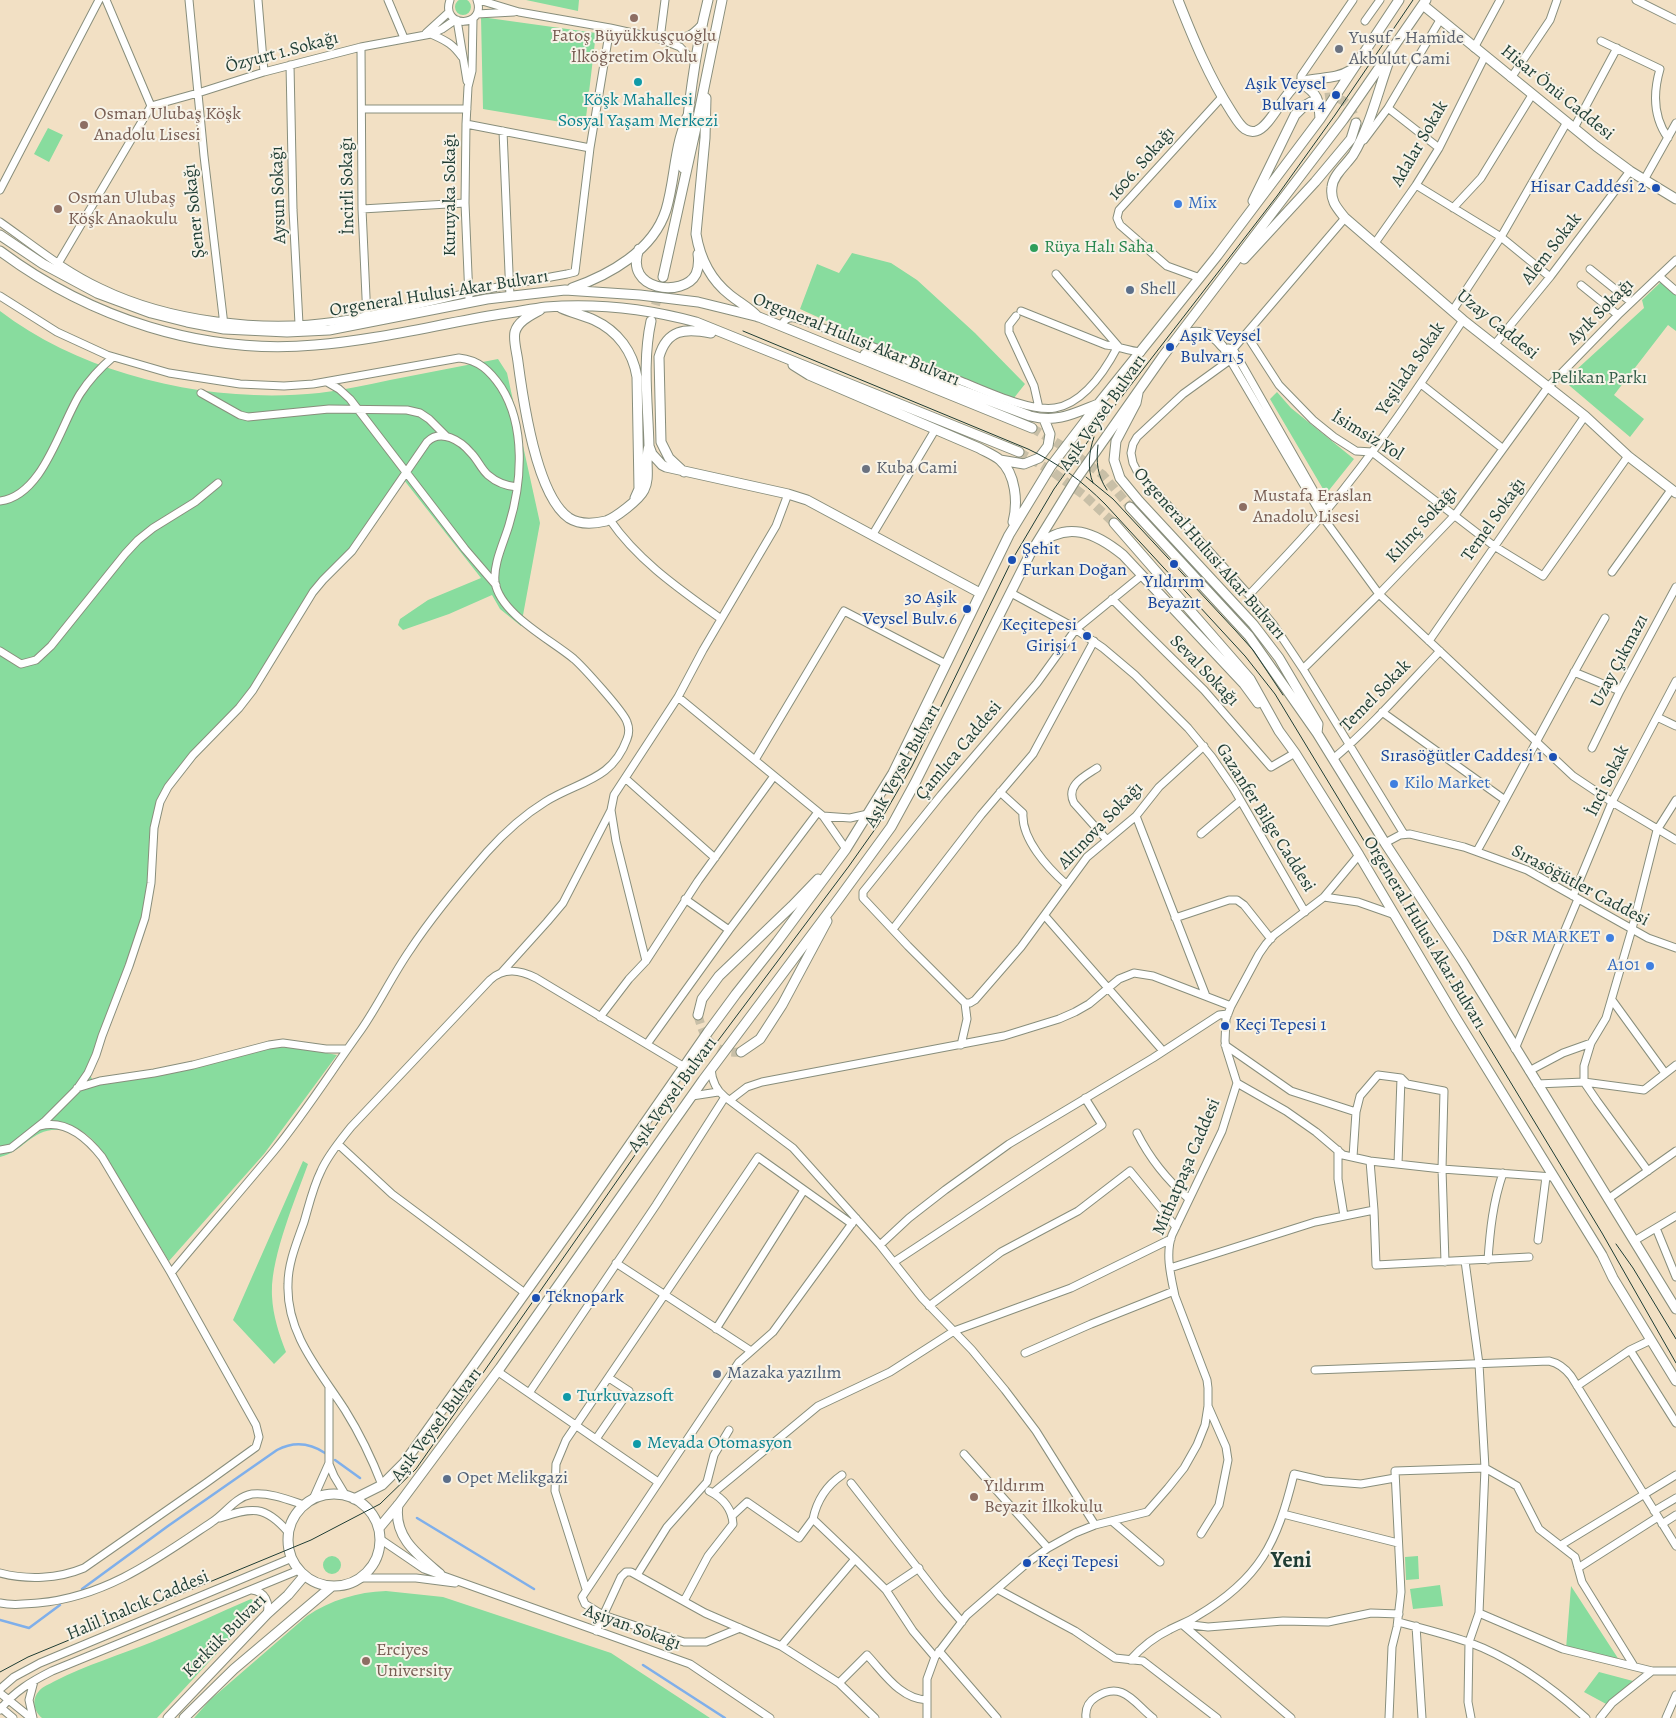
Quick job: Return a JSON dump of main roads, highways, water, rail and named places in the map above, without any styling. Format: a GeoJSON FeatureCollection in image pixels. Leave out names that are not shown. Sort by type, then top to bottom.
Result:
{"type":"FeatureCollection","features":[{"type":"Feature","properties":{"kind":"main road"},"geometry":{"type":"LineString","coordinates":[[680,203],[687,117],[702,24],[708,0]]}},
{"type":"Feature","properties":{"kind":"main road"},"geometry":{"type":"LineString","coordinates":[[663,277],[722,0]]}},
{"type":"Feature","properties":{"kind":"main road"},"geometry":{"type":"LineString","coordinates":[[1178,0],[1196,45],[1222,97],[1243,128],[1247,130],[1256,131],[1264,126],[1291,90],[1301,82],[1338,76],[1344,74],[1357,64]]}},
{"type":"Feature","properties":{"kind":"main road","name":"Aşık Veysel Bulvarı"},"geometry":{"type":"LineString","coordinates":[[350,1498],[382,1486],[404,1462],[684,1066],[844,851],[893,773],[1009,535],[1051,466],[1245,219],[1320,118],[1399,0]]}},
{"type":"Feature","properties":{"kind":"main road","name":"Aşık Veysel Bulvarı"},"geometry":{"type":"LineString","coordinates":[[379,1528],[497,1371],[743,1025],[886,833],[920,774],[1030,554],[1075,481],[1138,389],[1344,120],[1424,3]]}},
{"type":"Feature","properties":{"kind":"main road","name":"Hisar Önü Caddesi"},"geometry":{"type":"LineString","coordinates":[[1424,3],[1440,20],[1570,125],[1630,171],[1676,199]]}},
{"type":"Feature","properties":{"kind":"main road","name":"Uzay Caddesi"},"geometry":{"type":"LineString","coordinates":[[1393,49],[1366,127],[1353,154],[1332,185],[1332,196],[1335,206],[1345,218],[1463,320],[1585,416],[1628,456],[1674,492]]}},
{"type":"Feature","properties":{"kind":"main road"},"geometry":{"type":"LineString","coordinates":[[639,249],[636,267],[645,281],[653,285],[672,288],[682,285],[695,275],[699,264],[696,234],[705,138],[708,66]]}},
{"type":"Feature","properties":{"kind":"main road"},"geometry":{"type":"LineString","coordinates":[[1301,82],[1317,96],[1320,118]]}},
{"type":"Feature","properties":{"kind":"main road"},"geometry":{"type":"LineString","coordinates":[[1245,219],[1295,116],[1304,106],[1311,102]]}},
{"type":"Feature","properties":{"kind":"main road"},"geometry":{"type":"LineString","coordinates":[[565,290],[602,276],[620,266],[639,249],[657,228],[666,209],[680,138],[687,117]]}},
{"type":"Feature","properties":{"kind":"main road"},"geometry":{"type":"LineString","coordinates":[[1213,292],[1315,182],[1351,139],[1356,123]]}},
{"type":"Feature","properties":{"kind":"main road","name":"Orgeneral Hulusi Akar Bulvarı"},"geometry":{"type":"LineString","coordinates":[[0,234],[98,293],[133,307],[169,318],[267,332],[329,330],[367,319],[468,298],[565,290],[677,298],[715,305],[759,317],[1032,428]]}},
{"type":"Feature","properties":{"kind":"main road"},"geometry":{"type":"LineString","coordinates":[[698,248],[710,274],[728,294],[750,308],[759,317]]}},
{"type":"Feature","properties":{"kind":"main road","name":"Orgeneral Hulusi Akar Bulvarı"},"geometry":{"type":"LineString","coordinates":[[0,251],[57,289],[117,317],[178,335],[242,345],[282,347],[317,345],[558,306],[585,306],[664,314],[696,322],[1019,452]]}},
{"type":"Feature","properties":{"kind":"main road"},"geometry":{"type":"LineString","coordinates":[[558,306],[596,321],[610,329],[620,339],[630,354],[637,377],[639,489],[633,502]]}},
{"type":"Feature","properties":{"kind":"main road"},"geometry":{"type":"LineString","coordinates":[[544,308],[518,325],[515,333],[520,376],[533,446],[548,489],[555,502],[568,517],[578,522],[588,524],[610,520],[641,495],[645,488],[646,455],[650,446]]}},
{"type":"Feature","properties":{"kind":"main road"},"geometry":{"type":"LineString","coordinates":[[651,321],[646,358],[650,446],[652,454],[662,465],[684,472],[788,494],[807,500],[980,593]]}},
{"type":"Feature","properties":{"kind":"main road"},"geometry":{"type":"LineString","coordinates":[[784,328],[821,338],[1044,420],[1064,417],[1099,403]]}},
{"type":"Feature","properties":{"kind":"main road"},"geometry":{"type":"LineString","coordinates":[[684,472],[669,458],[661,442],[659,357],[662,347],[667,340],[682,330],[693,329],[734,338]]}},
{"type":"Feature","properties":{"kind":"main road"},"geometry":{"type":"LineString","coordinates":[[1178,338],[1187,333],[1203,332],[1212,336],[1222,346]]}},
{"type":"Feature","properties":{"kind":"main road"},"geometry":{"type":"LineString","coordinates":[[772,352],[810,376],[979,448],[1000,460],[1024,464],[1039,458],[1048,446],[1050,434],[1044,420]]}},
{"type":"Feature","properties":{"kind":"main road","name":"Orgeneral Hulusi Akar Bulvarı"},"geometry":{"type":"LineString","coordinates":[[1138,389],[1136,404],[1116,441],[1114,460],[1120,478],[1269,644],[1312,712],[1318,724],[1316,733]]}},
{"type":"Feature","properties":{"kind":"main road"},"geometry":{"type":"LineString","coordinates":[[1000,460],[1009,472],[1015,492],[1016,512],[1009,535]]}},
{"type":"Feature","properties":{"kind":"main road","name":"Orgeneral Hulusi Akar Bulvarı"},"geometry":{"type":"LineString","coordinates":[[1130,507],[1249,636],[1316,733],[1463,962],[1676,1309]]}},
{"type":"Feature","properties":{"kind":"main road","name":"Orgeneral Hulusi Akar Bulvarı"},"geometry":{"type":"LineString","coordinates":[[1114,523],[1250,678],[1279,731],[1295,753],[1359,855],[1550,1177],[1602,1256],[1613,1278],[1676,1381]]}},
{"type":"Feature","properties":{"kind":"main road"},"geometry":{"type":"LineString","coordinates":[[1030,554],[1044,541],[1061,533],[1081,532],[1094,535],[1106,542],[1123,555],[1244,684],[1279,731]]}},
{"type":"Feature","properties":{"kind":"main road"},"geometry":{"type":"LineString","coordinates":[[698,1015],[702,999],[719,976],[792,906],[844,851]]}},
{"type":"Feature","properties":{"kind":"main road"},"geometry":{"type":"LineString","coordinates":[[741,1052],[760,1039],[778,1011],[840,897]]}},
{"type":"Feature","properties":{"kind":"main road"},"geometry":{"type":"LineString","coordinates":[[334,1494],[350,1498],[364,1504],[374,1517],[379,1528],[380,1544],[377,1559],[369,1571],[345,1586],[331,1587],[317,1583],[302,1573],[292,1558],[289,1549],[288,1532],[294,1517],[304,1505],[318,1497],[334,1494]]}},
{"type":"Feature","properties":{"kind":"main road"},"geometry":{"type":"LineString","coordinates":[[398,1504],[398,1522],[402,1534],[415,1552],[440,1574]]}},
{"type":"Feature","properties":{"kind":"main road","name":"Kerkük Bulvarı"},"geometry":{"type":"LineString","coordinates":[[168,1718],[267,1614],[288,1595],[302,1573]]}},
{"type":"Feature","properties":{"kind":"main road","name":"Kerkük Bulvarı"},"geometry":{"type":"LineString","coordinates":[[184,1718],[234,1669],[331,1587]]}},
{"type":"Feature","properties":{"kind":"waterway"},"geometry":{"type":"LineString","coordinates":[[82,1589],[277,1450],[290,1445],[302,1444],[314,1447],[325,1453]]}},
{"type":"Feature","properties":{"kind":"waterway"},"geometry":{"type":"LineString","coordinates":[[335,1460],[360,1478]]}},
{"type":"Feature","properties":{"kind":"waterway"},"geometry":{"type":"LineString","coordinates":[[417,1518],[534,1589]]}},
{"type":"Feature","properties":{"kind":"waterway"},"geometry":{"type":"LineString","coordinates":[[0,1620],[29,1628],[60,1605]]}},
{"type":"Feature","properties":{"kind":"waterway"},"geometry":{"type":"LineString","coordinates":[[643,1665],[725,1718]]}},
{"type":"Feature","properties":{"kind":"tunnel"},"geometry":{"type":"LineString","coordinates":[[1312,101],[1327,97],[1340,99],[1350,108],[1356,123]]}},
{"type":"Feature","properties":{"kind":"tunnel"},"geometry":{"type":"LineString","coordinates":[[652,318],[663,277]]}},
{"type":"Feature","properties":{"kind":"tunnel"},"geometry":{"type":"LineString","coordinates":[[1032,428],[1069,450],[1103,475],[1130,507]]}},
{"type":"Feature","properties":{"kind":"tunnel"},"geometry":{"type":"LineString","coordinates":[[1019,452],[1053,472],[1085,496],[1114,523]]}},
{"type":"Feature","properties":{"kind":"tunnel"},"geometry":{"type":"LineString","coordinates":[[698,1015],[703,1032],[712,1044],[724,1051],[741,1052]]}},
{"type":"Feature","properties":{"kind":"tram line"},"geometry":{"type":"LineString","coordinates":[[0,1672],[28,1657],[311,1540],[380,1504],[416,1469],[672,1102],[878,825],[912,766],[1012,560],[1054,489],[1096,430],[1277,196],[1413,0]]}},
{"type":"Feature","properties":{"kind":"tram line"},"geometry":{"type":"LineString","coordinates":[[743,331],[1028,449],[1059,466],[1105,504],[1245,656],[1275,694],[1602,1233],[1676,1363]]}},
{"type":"Feature","properties":{"kind":"tram line"},"geometry":{"type":"LineString","coordinates":[[1093,483],[1089,460],[1094,437]]}},
{"type":"Feature","properties":{"kind":"tram line"},"geometry":{"type":"LineString","coordinates":[[1098,445],[1098,468],[1107,490]]}},
{"type":"Feature","properties":{"kind":"tram line"},"geometry":{"type":"LineString","coordinates":[[1086,477],[1113,499],[1235,630],[1253,650],[1283,695]]}},
{"type":"Feature","properties":{"kind":"tram line"},"geometry":{"type":"LineString","coordinates":[[1616,1244],[1633,1268],[1676,1339]]}},
{"type":"Feature","properties":{"kind":"place","name":"Fatoş Büyükkuşçuoğlu İlköğretim Okulu"},"geometry":{"type":"Point","coordinates":[634,18]}},
{"type":"Feature","properties":{"kind":"place","name":"Yusuf - Hamide Akbulut Cami"},"geometry":{"type":"Point","coordinates":[1339,49]}},
{"type":"Feature","properties":{"kind":"place","name":"Köşk Mahallesi Sosyal Yaşam Merkezi"},"geometry":{"type":"Point","coordinates":[638,82]}},
{"type":"Feature","properties":{"kind":"place","name":"Aşık Veysel Bulvarı 4"},"geometry":{"type":"Point","coordinates":[1336,95]}},
{"type":"Feature","properties":{"kind":"place","name":"Osman Ulubaş Köşk Anadolu Lisesi"},"geometry":{"type":"Point","coordinates":[84,125]}},
{"type":"Feature","properties":{"kind":"place","name":"Hisar Caddesi 2"},"geometry":{"type":"Point","coordinates":[1656,188]}},
{"type":"Feature","properties":{"kind":"place","name":"Mix"},"geometry":{"type":"Point","coordinates":[1178,204]}},
{"type":"Feature","properties":{"kind":"place","name":"Osman Ulubaş Köşk Anaokulu"},"geometry":{"type":"Point","coordinates":[58,209]}},
{"type":"Feature","properties":{"kind":"place","name":"Rüya Halı Saha"},"geometry":{"type":"Point","coordinates":[1034,248]}},
{"type":"Feature","properties":{"kind":"place","name":"Shell"},"geometry":{"type":"Point","coordinates":[1130,290]}},
{"type":"Feature","properties":{"kind":"place","name":"Aşık Veysel Bulvarı 5"},"geometry":{"type":"Point","coordinates":[1170,347]}},
{"type":"Feature","properties":{"kind":"place","name":"Kuba Cami"},"geometry":{"type":"Point","coordinates":[866,469]}},
{"type":"Feature","properties":{"kind":"place","name":"Mustafa Eraslan Anadolu Lisesi"},"geometry":{"type":"Point","coordinates":[1243,507]}},
{"type":"Feature","properties":{"kind":"place","name":"Şehit Furkan Doğan"},"geometry":{"type":"Point","coordinates":[1012,560]}},
{"type":"Feature","properties":{"kind":"place","name":"Yıldırım Beyazıt"},"geometry":{"type":"Point","coordinates":[1174,564]}},
{"type":"Feature","properties":{"kind":"place","name":"30 Aşik Veysel Bulv.6"},"geometry":{"type":"Point","coordinates":[967,609]}},
{"type":"Feature","properties":{"kind":"place","name":"Keçitepesi Girişi 1"},"geometry":{"type":"Point","coordinates":[1087,636]}},
{"type":"Feature","properties":{"kind":"place","name":"Sırasöğütler Caddesi 1"},"geometry":{"type":"Point","coordinates":[1553,757]}},
{"type":"Feature","properties":{"kind":"place","name":"Kilo Market"},"geometry":{"type":"Point","coordinates":[1394,784]}},
{"type":"Feature","properties":{"kind":"place","name":"D&R MARKET"},"geometry":{"type":"Point","coordinates":[1610,938]}},
{"type":"Feature","properties":{"kind":"place","name":"A101"},"geometry":{"type":"Point","coordinates":[1650,966]}},
{"type":"Feature","properties":{"kind":"place","name":"Keçi Tepesi 1"},"geometry":{"type":"Point","coordinates":[1225,1026]}},
{"type":"Feature","properties":{"kind":"place","name":"Teknopark"},"geometry":{"type":"Point","coordinates":[536,1298]}},
{"type":"Feature","properties":{"kind":"place","name":"Mazaka yazılım"},"geometry":{"type":"Point","coordinates":[717,1374]}},
{"type":"Feature","properties":{"kind":"place","name":"Turkuvazsoft"},"geometry":{"type":"Point","coordinates":[567,1397]}},
{"type":"Feature","properties":{"kind":"place","name":"Mevada Otomasyon"},"geometry":{"type":"Point","coordinates":[637,1444]}},
{"type":"Feature","properties":{"kind":"place","name":"Opet Melikgazi"},"geometry":{"type":"Point","coordinates":[447,1479]}},
{"type":"Feature","properties":{"kind":"place","name":"Yıldırım Beyazit İlkokulu"},"geometry":{"type":"Point","coordinates":[974,1497]}},
{"type":"Feature","properties":{"kind":"place","name":"Keçi Tepesi"},"geometry":{"type":"Point","coordinates":[1027,1563]}},
{"type":"Feature","properties":{"kind":"place","name":"Erciyes University"},"geometry":{"type":"Point","coordinates":[366,1661]}},
{"type":"Feature","properties":{"kind":"district","name":"Yeni"},"geometry":{"type":"Point","coordinates":[1291,1562]}},
{"type":"Feature","properties":{"kind":"park label","name":"Pelikan Parkı"},"geometry":{"type":"Point","coordinates":[1599,379]}}]}
